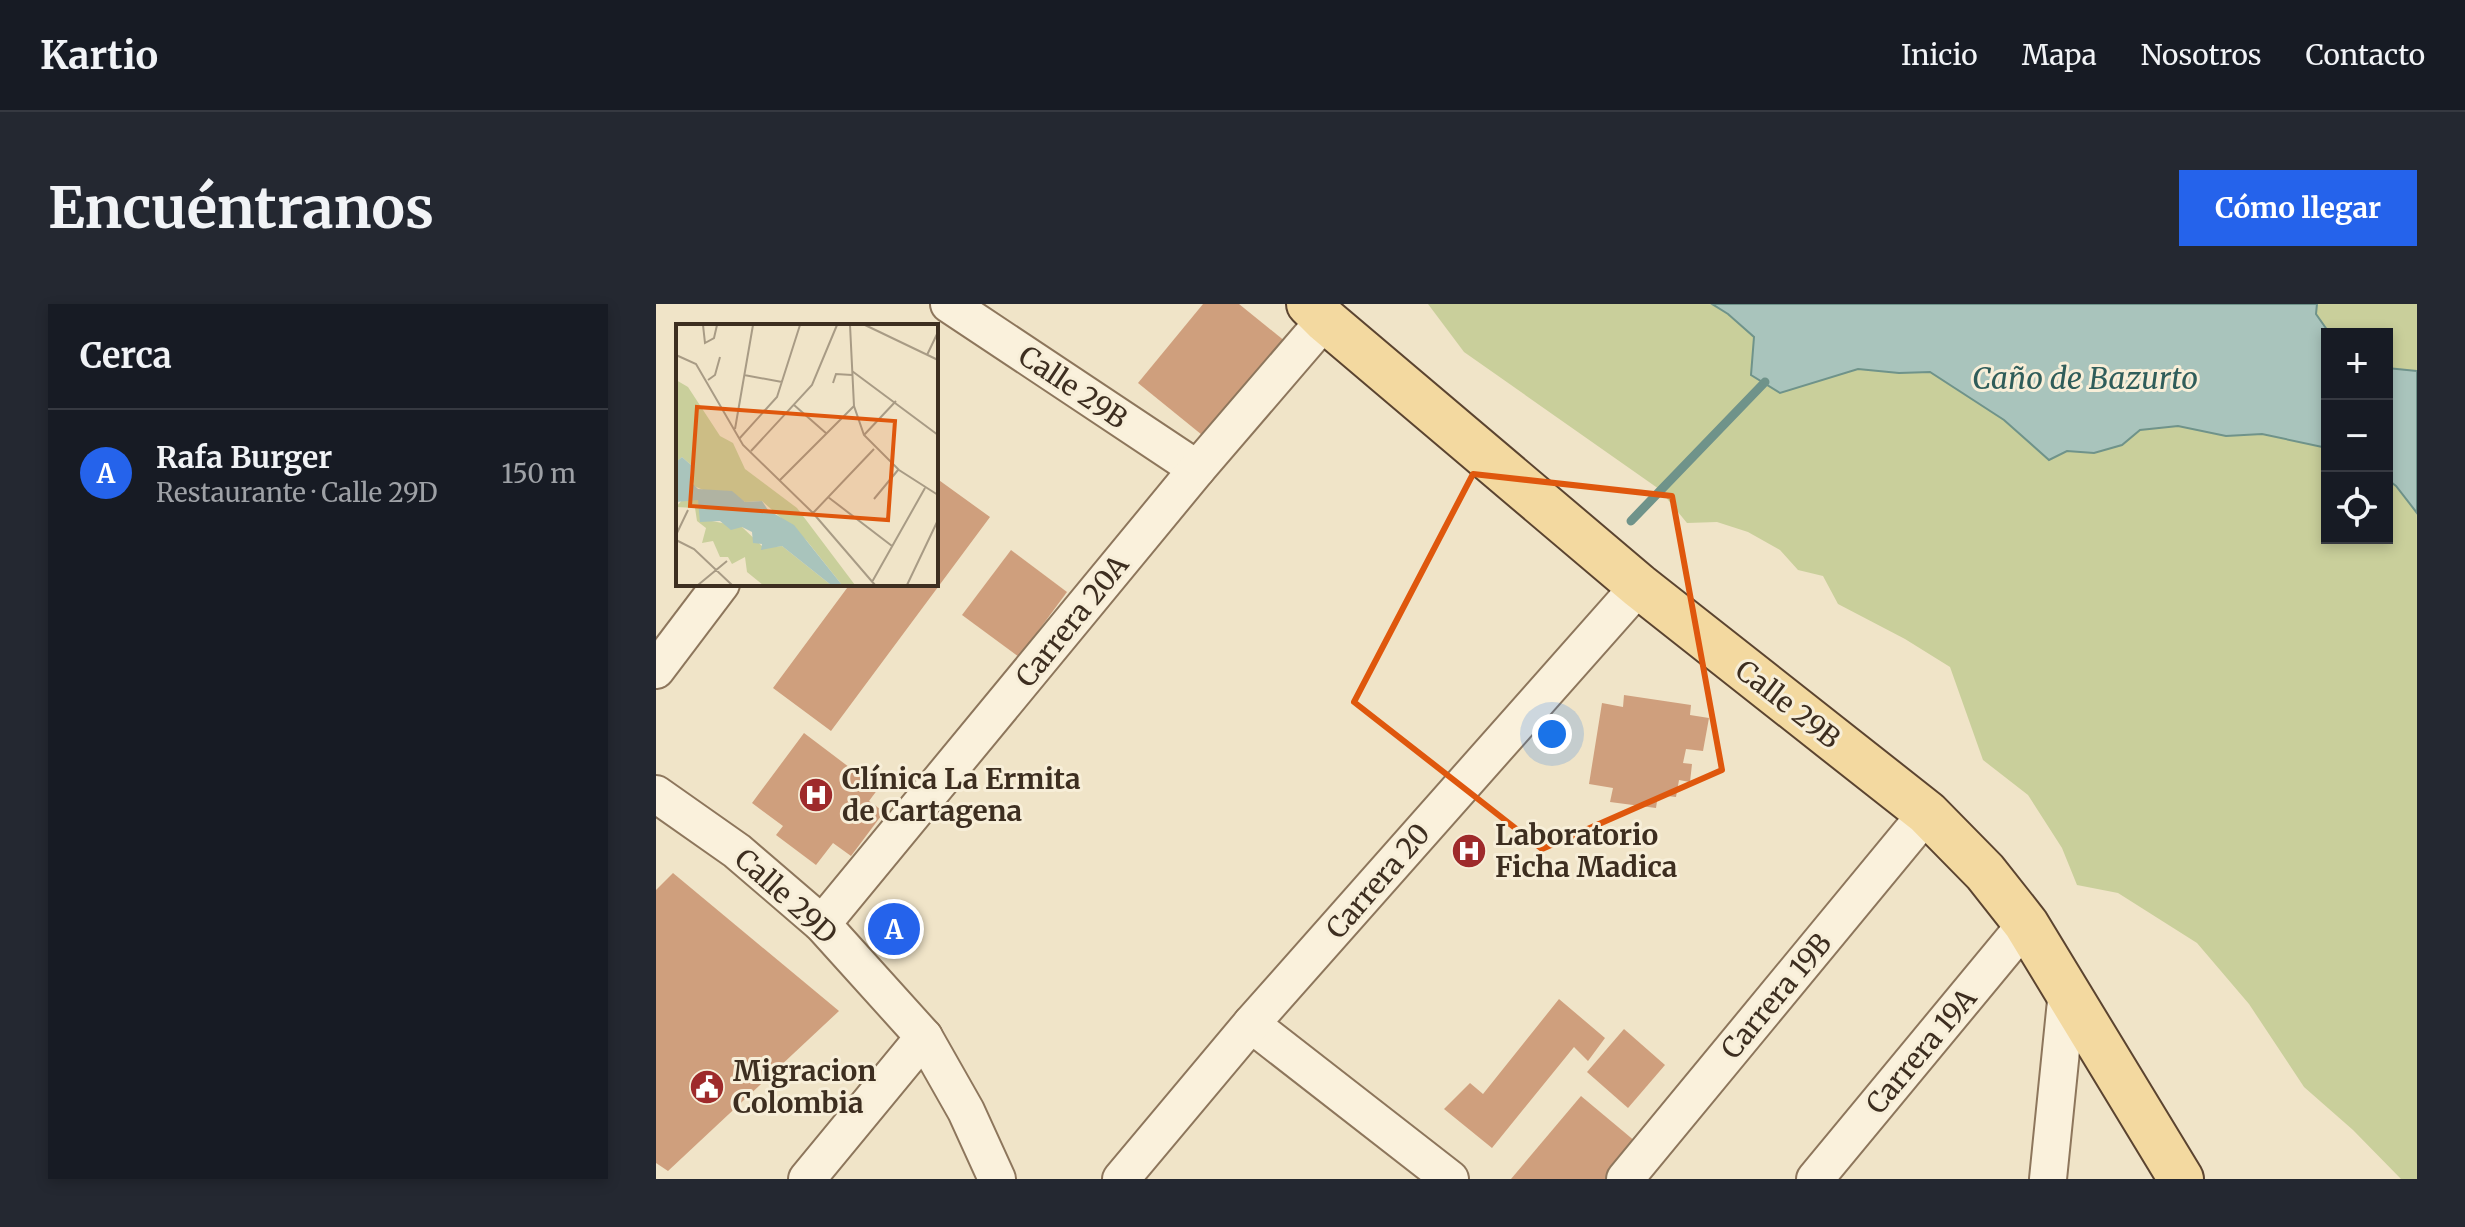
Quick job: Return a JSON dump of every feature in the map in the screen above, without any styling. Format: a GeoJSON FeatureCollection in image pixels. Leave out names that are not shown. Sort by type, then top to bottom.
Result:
{"type":"FeatureCollection","features":[{"type":"Feature","properties":{"kind":"main road","name":"Calle 29B"},"geometry":{"type":"LineString","coordinates":[[1317,312],[1639,586],[1927,813],[1985,872],[2026,924],[2181,1179]]}},
{"type":"Feature","properties":{"kind":"street","name":"Calle 29B"},"geometry":{"type":"LineString","coordinates":[[949,304],[1197,469]]}},
{"type":"Feature","properties":{"kind":"street","name":"Carrera 20A"},"geometry":{"type":"LineString","coordinates":[[822,924],[1197,469],[1317,312]]}},
{"type":"Feature","properties":{"kind":"street"},"geometry":{"type":"LineString","coordinates":[[656,670],[719,586]]}},
{"type":"Feature","properties":{"kind":"street","name":"Carrera 20"},"geometry":{"type":"LineString","coordinates":[[1121,1179],[1251,1024],[1639,586]]}},
{"type":"Feature","properties":{"kind":"street","name":"Calle 29D"},"geometry":{"type":"LineString","coordinates":[[656,794],[737,851],[822,924],[924,1037],[966,1111],[997,1179]]}},
{"type":"Feature","properties":{"kind":"street","name":"Carrera 19B"},"geometry":{"type":"LineString","coordinates":[[1625,1179],[1927,813]]}},
{"type":"Feature","properties":{"kind":"street","name":"Carrera 19A"},"geometry":{"type":"LineString","coordinates":[[1815,1179],[2026,924]]}},
{"type":"Feature","properties":{"kind":"street"},"geometry":{"type":"LineString","coordinates":[[2048,1179],[2067,991]]}},
{"type":"Feature","properties":{"kind":"street"},"geometry":{"type":"LineString","coordinates":[[1251,1024],[1450,1179]]}},
{"type":"Feature","properties":{"kind":"street"},"geometry":{"type":"LineString","coordinates":[[807,1179],[924,1037]]}},
{"type":"Feature","properties":{"kind":"highlighted area"},"geometry":{"type":"Polygon","coordinates":[[[1473,474],[1672,496],[1722,770],[1542,849],[1354,702],[1473,474]]]}},
{"type":"Feature","properties":{"kind":"green space"},"geometry":{"type":"Polygon","coordinates":[[[1428,304],[1712,304],[1754,337],[1751,375],[1780,393],[1858,369],[1930,372],[2004,420],[2049,459],[2067,451],[2094,453],[2122,445],[2140,430],[2178,426],[2226,436],[2262,434],[2321,447],[2321,544],[2393,544],[2393,484],[2396,486],[2417,513],[2417,1179],[2401,1179],[2353,1130],[2304,1087],[2249,1004],[2197,943],[2118,893],[2077,885],[2062,848],[2028,795],[1983,760],[1950,667],[1838,604],[1823,576],[1798,570],[1780,550],[1748,532],[1717,522],[1687,523],[1659,489],[1464,352],[1428,304]]]}},
{"type":"Feature","properties":{"kind":"green space"},"geometry":{"type":"Polygon","coordinates":[[[2317,304],[2417,304],[2417,371],[2393,369],[2393,328],[2326,328],[2316,314],[2317,304]]]}},
{"type":"Feature","properties":{"kind":"water","name":"Caño de Bazurto"},"geometry":{"type":"Polygon","coordinates":[[[1712,304],[2317,304],[2316,314],[2326,328],[2321,328],[2321,447],[2262,434],[2226,436],[2178,426],[2140,430],[2122,445],[2094,453],[2067,451],[2049,460],[2004,420],[1930,372],[1858,369],[1780,393],[1751,375],[1754,337],[1712,304]]]}},
{"type":"Feature","properties":{"kind":"water"},"geometry":{"type":"Polygon","coordinates":[[[2393,369],[2417,371],[2417,513],[2393,484],[2393,369]]]}},
{"type":"Feature","properties":{"kind":"building"},"geometry":{"type":"Polygon","coordinates":[[[1203,304],[1239,304],[1286,342],[1207,439],[1138,383],[1203,304]]]}},
{"type":"Feature","properties":{"kind":"building"},"geometry":{"type":"Polygon","coordinates":[[[938,479],[990,517],[831,731],[773,688],[849,586],[938,586],[938,479]]]}},
{"type":"Feature","properties":{"kind":"building"},"geometry":{"type":"Polygon","coordinates":[[[1011,550],[1067,592],[1019,657],[962,615],[1011,550]]]}},
{"type":"Feature","properties":{"kind":"building"},"geometry":{"type":"Polygon","coordinates":[[[1624,695],[1691,705],[1690,715],[1709,718],[1703,751],[1686,749],[1683,763],[1692,764],[1690,782],[1679,780],[1676,797],[1658,795],[1656,808],[1610,802],[1613,788],[1589,784],[1602,703],[1623,707],[1624,695]]]}},
{"type":"Feature","properties":{"kind":"building","name":"Clínica La Ermita de Cartagena"},"geometry":{"type":"Polygon","coordinates":[[[804,733],[878,789],[869,801],[884,812],[851,856],[833,843],[816,865],[776,835],[783,826],[752,803],[804,733]]]}},
{"type":"Feature","properties":{"kind":"building","name":"Migracion Colombia"},"geometry":{"type":"Polygon","coordinates":[[[673,873],[839,1011],[668,1171],[656,1163],[656,890],[673,873]]]}},
{"type":"Feature","properties":{"kind":"building"},"geometry":{"type":"Polygon","coordinates":[[[1559,999],[1605,1038],[1588,1061],[1574,1047],[1492,1148],[1444,1109],[1470,1083],[1483,1094],[1559,999]]]}},
{"type":"Feature","properties":{"kind":"building"},"geometry":{"type":"Polygon","coordinates":[[[1624,1029],[1665,1065],[1628,1108],[1587,1072],[1624,1029]]]}},
{"type":"Feature","properties":{"kind":"building"},"geometry":{"type":"Polygon","coordinates":[[[1581,1096],[1636,1142],[1605,1179],[1511,1179],[1581,1096]]]}},
{"type":"Feature","properties":{"kind":"waterway"},"geometry":{"type":"LineString","coordinates":[[1631,521],[1765,382]]}},
{"type":"Feature","properties":{"kind":"place","name":"Clínica La Ermita de Cartagena"},"geometry":{"type":"Point","coordinates":[816,795]}},
{"type":"Feature","properties":{"kind":"place","name":"Laboratorio Ficha Madica"},"geometry":{"type":"Point","coordinates":[1469,851]}},
{"type":"Feature","properties":{"kind":"place","name":"Rafa Burger"},"geometry":{"type":"Point","coordinates":[894,929]}},
{"type":"Feature","properties":{"kind":"place","name":"Migracion Colombia"},"geometry":{"type":"Point","coordinates":[707,1087]}}]}
